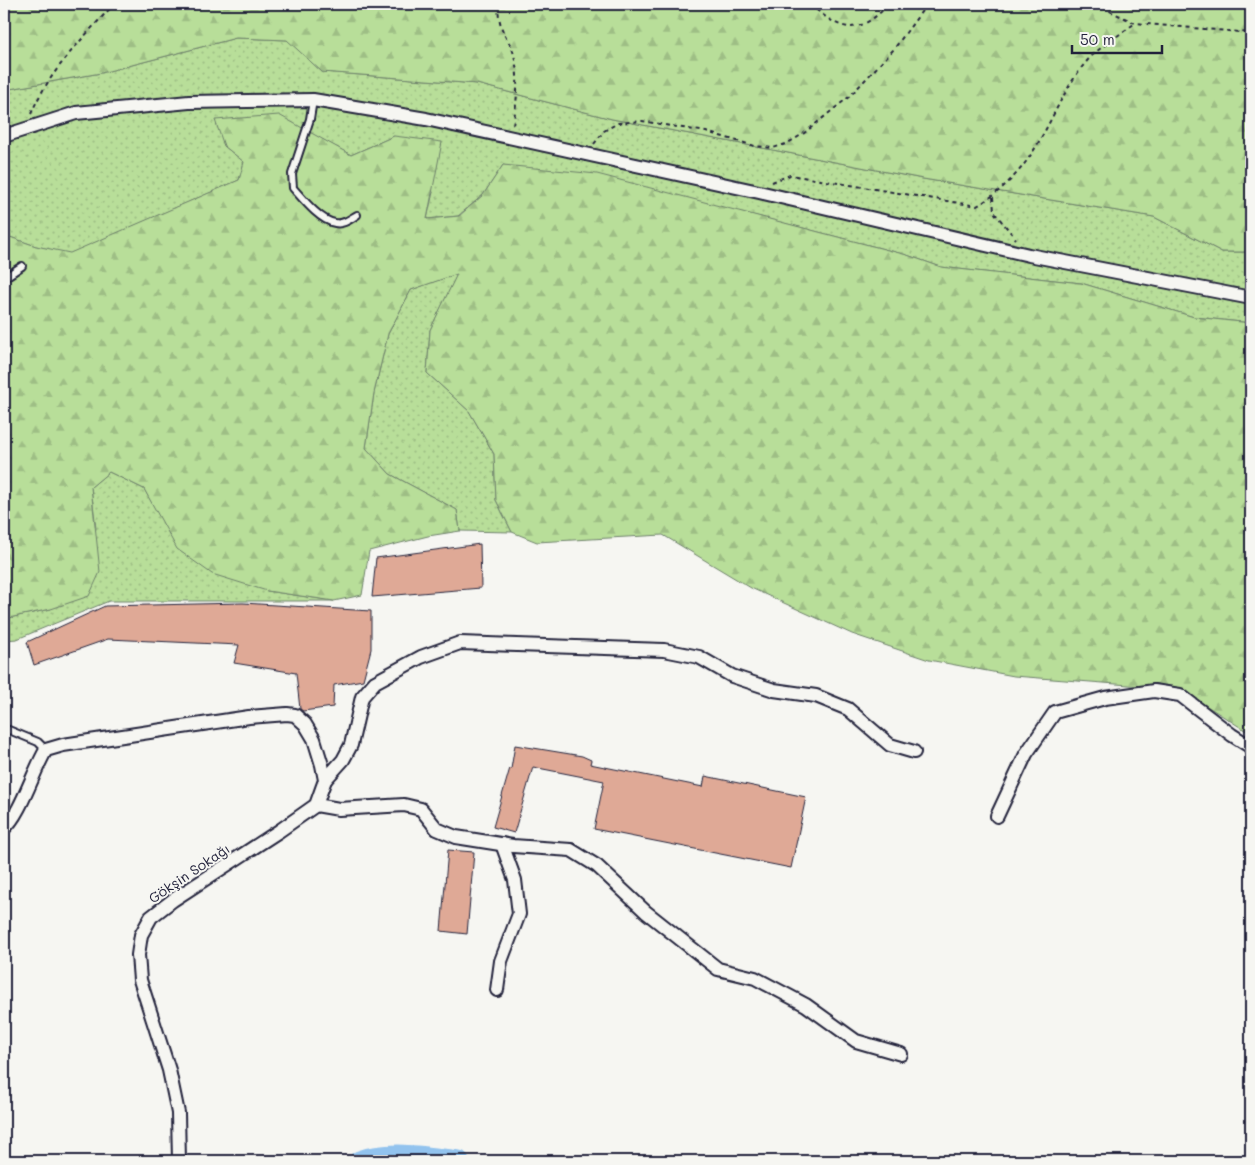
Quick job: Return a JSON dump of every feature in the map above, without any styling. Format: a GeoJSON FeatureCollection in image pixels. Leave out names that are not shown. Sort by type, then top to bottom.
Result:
{"type":"FeatureCollection","features":[{"type":"Feature","properties":{"kind":"street"},"geometry":{"type":"LineString","coordinates":[[4,136],[76,113],[180,103],[313,100],[426,119],[750,190],[1029,255],[1251,298]]}},
{"type":"Feature","properties":{"kind":"street"},"geometry":{"type":"LineString","coordinates":[[901,1054],[856,1041],[806,1005],[755,978],[718,969],[646,912],[597,866],[571,850],[502,844],[456,837],[437,829],[421,809],[404,804],[338,809],[316,805],[325,780],[343,760],[351,745],[362,697],[376,682],[420,657],[460,643],[664,650],[699,657],[732,676],[774,690],[816,696],[848,709],[890,745],[914,752]]}},
{"type":"Feature","properties":{"kind":"street"},"geometry":{"type":"LineString","coordinates":[[997,816],[1026,754],[1055,712],[1105,698],[1154,691],[1180,695],[1232,735],[1251,747]]}},
{"type":"Feature","properties":{"kind":"street"},"geometry":{"type":"LineString","coordinates":[[4,828],[8,825],[19,806],[38,762],[46,750],[63,744],[249,717],[295,715],[305,724],[314,739],[325,780]]}},
{"type":"Feature","properties":{"kind":"street","name":"Gökşin Sokağı"},"geometry":{"type":"LineString","coordinates":[[178,1161],[178,1113],[168,1070],[140,980],[138,955],[141,935],[150,917],[316,805]]}},
{"type":"Feature","properties":{"kind":"street"},"geometry":{"type":"LineString","coordinates":[[497,990],[501,961],[519,914],[515,880],[502,844]]}},
{"type":"Feature","properties":{"kind":"lane"},"geometry":{"type":"LineString","coordinates":[[313,100],[310,119],[292,174],[293,188],[322,217],[335,223],[346,222],[357,215]]}},
{"type":"Feature","properties":{"kind":"lane"},"geometry":{"type":"LineString","coordinates":[[4,278],[22,266]]}},
{"type":"Feature","properties":{"kind":"lane"},"geometry":{"type":"LineString","coordinates":[[4,728],[38,742],[46,750]]}},
{"type":"Feature","properties":{"kind":"path"},"geometry":{"type":"LineString","coordinates":[[25,128],[37,100],[58,68],[114,4]]}},
{"type":"Feature","properties":{"kind":"path"},"geometry":{"type":"LineString","coordinates":[[498,4],[498,12],[504,34],[513,50],[517,71],[512,138]]}},
{"type":"Feature","properties":{"kind":"path"},"geometry":{"type":"LineString","coordinates":[[810,4],[825,17],[839,25],[851,28],[863,24],[878,15],[889,4]]}},
{"type":"Feature","properties":{"kind":"path"},"geometry":{"type":"LineString","coordinates":[[587,154],[604,131],[618,123],[642,121],[706,132],[755,146],[773,148],[786,144],[803,134],[850,96],[894,49],[927,4]]}},
{"type":"Feature","properties":{"kind":"path"},"geometry":{"type":"LineString","coordinates":[[1095,4],[1135,23],[1251,32]]}},
{"type":"Feature","properties":{"kind":"path"},"geometry":{"type":"LineString","coordinates":[[750,190],[790,175],[977,206],[993,197],[1014,177],[1032,153],[1066,90],[1088,60],[1135,23]]}},
{"type":"Feature","properties":{"kind":"path"},"geometry":{"type":"LineString","coordinates":[[993,197],[994,212],[1029,255]]}},
{"type":"Feature","properties":{"kind":"green space"},"geometry":{"type":"Polygon","coordinates":[[[4,4],[1251,4],[1251,252],[1222,252],[1154,217],[923,179],[612,119],[477,84],[322,72],[287,40],[236,38],[101,73],[4,90],[4,4]]]}},
{"type":"Feature","properties":{"kind":"green space"},"geometry":{"type":"Polygon","coordinates":[[[236,38],[288,40],[322,72],[477,84],[612,119],[923,179],[1154,217],[1222,252],[1251,252],[1251,323],[1194,317],[1081,283],[941,267],[907,255],[745,213],[503,165],[483,195],[458,216],[427,219],[433,192],[394,136],[351,155],[323,140],[224,146],[244,162],[239,180],[70,254],[36,246],[4,235],[4,90],[101,73],[236,38]]]}},
{"type":"Feature","properties":{"kind":"green space"},"geometry":{"type":"Polygon","coordinates":[[[279,115],[351,155],[394,136],[442,142],[427,219],[459,216],[483,195],[503,165],[597,174],[907,255],[941,267],[1081,283],[1194,317],[1251,323],[1251,734],[1180,689],[1014,676],[929,660],[852,634],[751,588],[663,535],[537,542],[512,532],[496,500],[494,454],[469,411],[427,373],[430,330],[457,274],[411,290],[388,334],[374,393],[366,448],[390,474],[457,510],[460,531],[428,536],[369,551],[362,595],[334,601],[267,591],[212,574],[177,549],[144,489],[109,472],[91,487],[100,572],[89,596],[51,609],[4,619],[4,235],[36,246],[70,253],[239,180],[244,162],[224,146],[215,120],[279,115]]]}},
{"type":"Feature","properties":{"kind":"green space"},"geometry":{"type":"Polygon","coordinates":[[[458,273],[430,330],[427,373],[469,411],[494,454],[496,500],[512,532],[460,531],[457,510],[390,474],[366,448],[374,393],[388,334],[411,290],[458,273]]]}},
{"type":"Feature","properties":{"kind":"green space"},"geometry":{"type":"Polygon","coordinates":[[[109,472],[144,489],[158,513],[267,591],[334,601],[109,601],[17,639],[4,640],[4,619],[51,609],[96,529],[91,487],[109,472]]]}},
{"type":"Feature","properties":{"kind":"building"},"geometry":{"type":"Polygon","coordinates":[[[480,544],[481,588],[372,597],[376,558],[480,544]]]}},
{"type":"Feature","properties":{"kind":"building"},"geometry":{"type":"Polygon","coordinates":[[[243,603],[371,611],[371,649],[363,680],[334,685],[333,707],[303,711],[300,709],[296,673],[234,663],[239,645],[108,639],[34,665],[27,642],[105,606],[243,603]]]}},
{"type":"Feature","properties":{"kind":"building"},"geometry":{"type":"Polygon","coordinates":[[[515,745],[582,756],[591,760],[590,764],[703,787],[705,776],[806,797],[791,868],[594,829],[604,781],[533,767],[514,833],[493,827],[511,769],[515,745]]]}},
{"type":"Feature","properties":{"kind":"building"},"geometry":{"type":"Polygon","coordinates":[[[448,850],[474,852],[467,934],[441,931],[448,850]]]}},
{"type":"Feature","properties":{"kind":"waterway"},"geometry":{"type":"LineString","coordinates":[[359,1161],[396,1155],[459,1161]]}}]}
